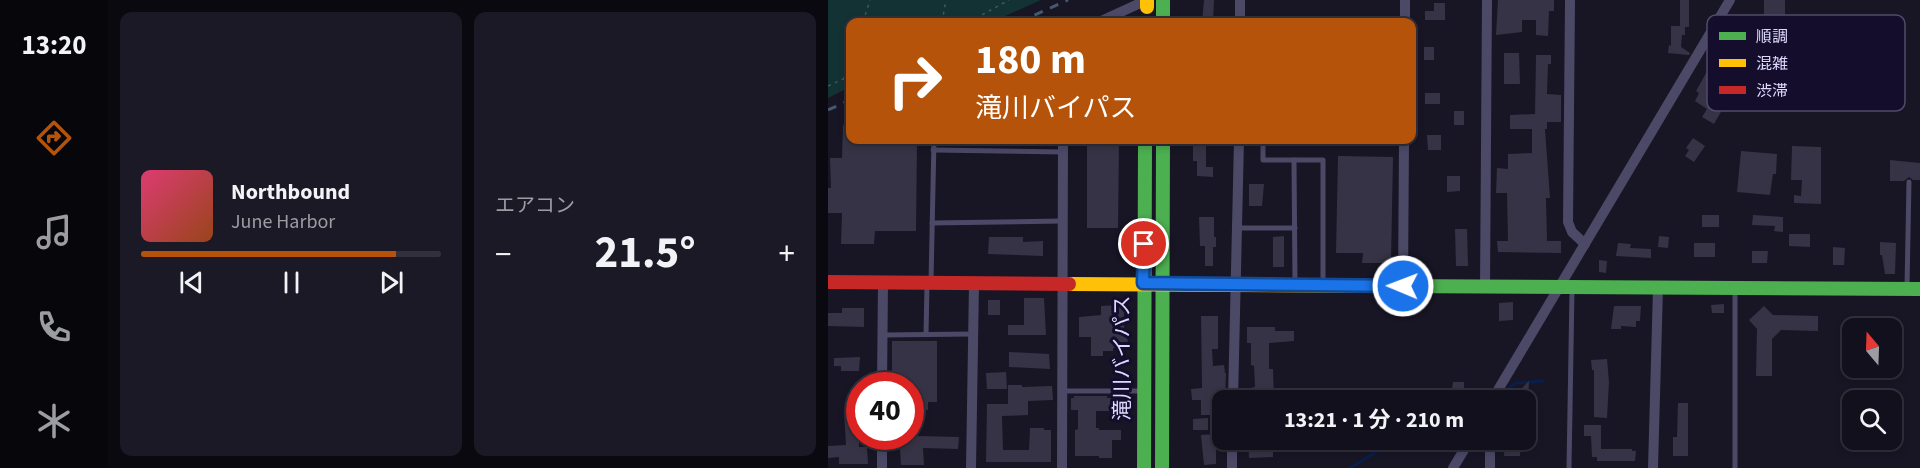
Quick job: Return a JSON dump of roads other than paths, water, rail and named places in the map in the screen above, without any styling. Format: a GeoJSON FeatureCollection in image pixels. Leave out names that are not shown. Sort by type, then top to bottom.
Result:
{"type":"FeatureCollection","features":[{"type":"Feature","properties":{"kind":"main road"},"geometry":{"type":"LineString","coordinates":[[1163,1],[1163,18]]}},
{"type":"Feature","properties":{"kind":"main road"},"geometry":{"type":"LineString","coordinates":[[1147,2],[1147,18]]}},
{"type":"Feature","properties":{"kind":"main road","name":"滝川バイパス"},"geometry":{"type":"LineString","coordinates":[[1143,468],[1145,144]]}},
{"type":"Feature","properties":{"kind":"main road","name":"滝川バイパス"},"geometry":{"type":"LineString","coordinates":[[1162,468],[1163,144]]}},
{"type":"Feature","properties":{"kind":"main road"},"geometry":{"type":"LineString","coordinates":[[828,282],[1913,289]]}},
{"type":"Feature","properties":{"kind":"street"},"geometry":{"type":"LineString","coordinates":[[1240,0],[1240,18]]}},
{"type":"Feature","properties":{"kind":"street"},"geometry":{"type":"LineString","coordinates":[[1405,0],[1405,18]]}},
{"type":"Feature","properties":{"kind":"street"},"geometry":{"type":"LineString","coordinates":[[1485,287],[1487,0]]}},
{"type":"Feature","properties":{"kind":"street"},"geometry":{"type":"LineString","coordinates":[[1570,0],[1568,222],[1572,232],[1585,244]]}},
{"type":"Feature","properties":{"kind":"street"},"geometry":{"type":"LineString","coordinates":[[1721,15],[1730,0]]}},
{"type":"Feature","properties":{"kind":"street"},"geometry":{"type":"LineString","coordinates":[[1109,18],[1147,2]]}},
{"type":"Feature","properties":{"kind":"street"},"geometry":{"type":"LineString","coordinates":[[1498,390],[1566,286],[1585,244],[1707,39]]}},
{"type":"Feature","properties":{"kind":"street"},"geometry":{"type":"LineString","coordinates":[[1062,468],[1064,144]]}},
{"type":"Feature","properties":{"kind":"street"},"geometry":{"type":"LineString","coordinates":[[1233,390],[1239,144]]}},
{"type":"Feature","properties":{"kind":"street"},"geometry":{"type":"LineString","coordinates":[[1403,286],[1404,144]]}},
{"type":"Feature","properties":{"kind":"street"},"geometry":{"type":"LineString","coordinates":[[882,372],[883,282]]}},
{"type":"Feature","properties":{"kind":"street"},"geometry":{"type":"LineString","coordinates":[[971,468],[974,283]]}},
{"type":"Feature","properties":{"kind":"street"},"geometry":{"type":"LineString","coordinates":[[1653,468],[1658,288]]}},
{"type":"Feature","properties":{"kind":"street"},"geometry":{"type":"LineString","coordinates":[[882,450],[882,468]]}},
{"type":"Feature","properties":{"kind":"street"},"geometry":{"type":"LineString","coordinates":[[1232,450],[1232,468]]}},
{"type":"Feature","properties":{"kind":"street"},"geometry":{"type":"LineString","coordinates":[[1453,468],[1464,450]]}},
{"type":"Feature","properties":{"kind":"street"},"geometry":{"type":"LineString","coordinates":[[1490,450],[1490,468]]}},
{"type":"Feature","properties":{"kind":"lane"},"geometry":{"type":"LineString","coordinates":[[926,334],[934,144]]}},
{"type":"Feature","properties":{"kind":"lane"},"geometry":{"type":"LineString","coordinates":[[1263,144],[1263,160],[1323,160],[1323,285]]}},
{"type":"Feature","properties":{"kind":"lane"},"geometry":{"type":"LineString","coordinates":[[933,150],[1063,152]]}},
{"type":"Feature","properties":{"kind":"lane"},"geometry":{"type":"LineString","coordinates":[[1294,160],[1295,285]]}},
{"type":"Feature","properties":{"kind":"lane"},"geometry":{"type":"LineString","coordinates":[[1909,183],[1913,289]]}},
{"type":"Feature","properties":{"kind":"lane"},"geometry":{"type":"LineString","coordinates":[[932,223],[1063,221]]}},
{"type":"Feature","properties":{"kind":"lane"},"geometry":{"type":"LineString","coordinates":[[1237,228],[1295,228]]}},
{"type":"Feature","properties":{"kind":"lane"},"geometry":{"type":"LineString","coordinates":[[1566,286],[1569,468]]}},
{"type":"Feature","properties":{"kind":"lane"},"geometry":{"type":"LineString","coordinates":[[1735,288],[1735,468]]}},
{"type":"Feature","properties":{"kind":"lane"},"geometry":{"type":"LineString","coordinates":[[883,335],[973,334]]}},
{"type":"Feature","properties":{"kind":"lane"},"geometry":{"type":"LineString","coordinates":[[1062,391],[1143,390]]}},
{"type":"Feature","properties":{"kind":"waterway"},"geometry":{"type":"LineString","coordinates":[[1506,390],[1516,383],[1543,381]]}},
{"type":"Feature","properties":{"kind":"waterway"},"geometry":{"type":"LineString","coordinates":[[1350,468],[1381,450]]}},
{"type":"Feature","properties":{"kind":"railway"},"geometry":{"type":"LineString","coordinates":[[1028,18],[1068,0]]}},
{"type":"Feature","properties":{"kind":"railway"},"geometry":{"type":"LineString","coordinates":[[828,110],[846,102]]}}]}
